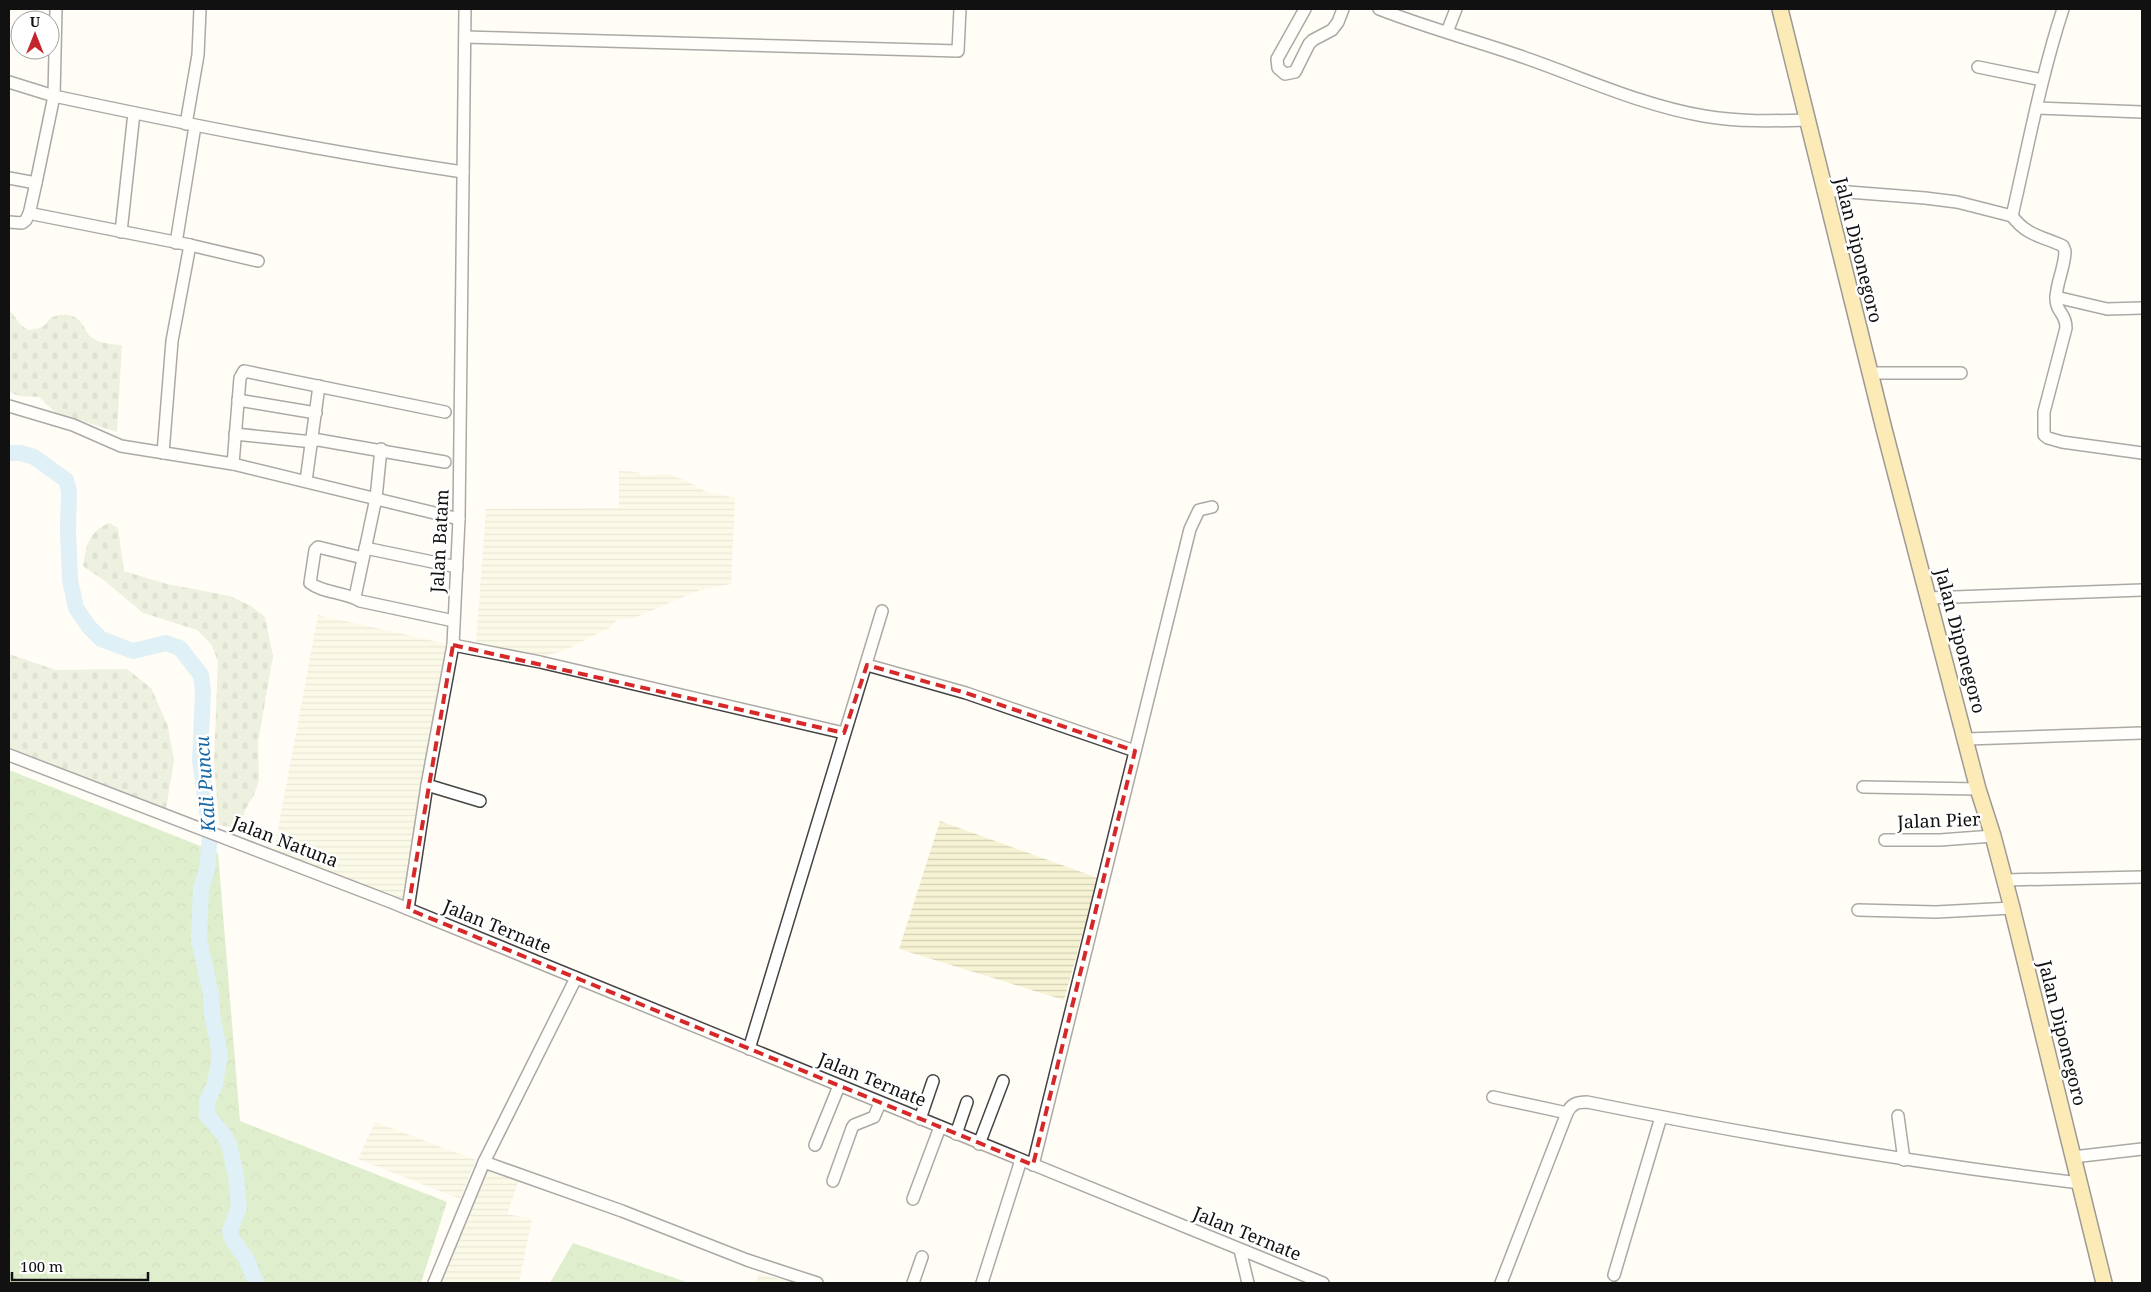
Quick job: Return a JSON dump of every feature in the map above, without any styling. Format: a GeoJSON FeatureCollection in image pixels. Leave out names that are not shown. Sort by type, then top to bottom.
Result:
{"type":"FeatureCollection","features":[{"type":"Feature","properties":{"kind":"main road","name":"Jalan Diponegoro"},"geometry":{"type":"LineString","coordinates":[[1780,9],[1928,598],[1967,739],[1978,789],[1993,836],[2012,908],[2104,1283]]}},
{"type":"Feature","properties":{"kind":"street"},"geometry":{"type":"LineString","coordinates":[[9,222],[22,224],[30,211],[54,96],[56,9]]}},
{"type":"Feature","properties":{"kind":"street"},"geometry":{"type":"LineString","coordinates":[[176,243],[191,125],[198,55],[200,9]]}},
{"type":"Feature","properties":{"kind":"street","name":"Jalan Batam"},"geometry":{"type":"LineString","coordinates":[[408,909],[427,785],[453,645],[459,519],[462,374],[465,9]]}},
{"type":"Feature","properties":{"kind":"street"},"geometry":{"type":"LineString","coordinates":[[465,37],[958,51],[960,9]]}},
{"type":"Feature","properties":{"kind":"street"},"geometry":{"type":"LineString","coordinates":[[1305,9],[1278,59],[1278,68],[1285,74],[1295,72],[1309,44],[1332,30],[1344,9]]}},
{"type":"Feature","properties":{"kind":"street"},"geometry":{"type":"LineString","coordinates":[[1379,9],[1678,111],[1730,119],[1760,121],[1807,120]]}},
{"type":"Feature","properties":{"kind":"street"},"geometry":{"type":"LineString","coordinates":[[1447,32],[1456,9]]}},
{"type":"Feature","properties":{"kind":"street"},"geometry":{"type":"LineString","coordinates":[[2012,216],[2038,108],[2042,80],[2063,9]]}},
{"type":"Feature","properties":{"kind":"street"},"geometry":{"type":"LineString","coordinates":[[1978,67],[2042,80]]}},
{"type":"Feature","properties":{"kind":"street"},"geometry":{"type":"LineString","coordinates":[[9,82],[54,96],[191,125],[366,158],[463,172]]}},
{"type":"Feature","properties":{"kind":"street"},"geometry":{"type":"LineString","coordinates":[[2038,108],[2142,112]]}},
{"type":"Feature","properties":{"kind":"street"},"geometry":{"type":"LineString","coordinates":[[121,232],[134,113]]}},
{"type":"Feature","properties":{"kind":"street"},"geometry":{"type":"LineString","coordinates":[[9,178],[36,183]]}},
{"type":"Feature","properties":{"kind":"street"},"geometry":{"type":"LineString","coordinates":[[1824,190],[1957,202],[2012,216],[2021,226],[2038,238],[2064,248],[2065,254],[2056,297],[2058,310],[2066,318],[2066,328],[2044,412],[2044,434],[2048,438],[2062,442],[2142,454]]}},
{"type":"Feature","properties":{"kind":"street"},"geometry":{"type":"LineString","coordinates":[[30,211],[37,215],[190,245],[258,262]]}},
{"type":"Feature","properties":{"kind":"street"},"geometry":{"type":"LineString","coordinates":[[163,453],[172,341],[190,245]]}},
{"type":"Feature","properties":{"kind":"street"},"geometry":{"type":"LineString","coordinates":[[2056,297],[2107,310],[2142,308]]}},
{"type":"Feature","properties":{"kind":"street"},"geometry":{"type":"LineString","coordinates":[[233,464],[240,376],[244,371],[445,412]]}},
{"type":"Feature","properties":{"kind":"street"},"geometry":{"type":"LineString","coordinates":[[1870,373],[1961,373]]}},
{"type":"Feature","properties":{"kind":"street"},"geometry":{"type":"LineString","coordinates":[[306,482],[319,386]]}},
{"type":"Feature","properties":{"kind":"street"},"geometry":{"type":"LineString","coordinates":[[238,400],[316,412]]}},
{"type":"Feature","properties":{"kind":"street"},"geometry":{"type":"LineString","coordinates":[[9,406],[73,425],[113,444],[233,464],[459,519]]}},
{"type":"Feature","properties":{"kind":"street"},"geometry":{"type":"LineString","coordinates":[[235,434],[313,440],[381,449],[445,462]]}},
{"type":"Feature","properties":{"kind":"street"},"geometry":{"type":"LineString","coordinates":[[355,597],[376,498],[381,449]]}},
{"type":"Feature","properties":{"kind":"street"},"geometry":{"type":"LineString","coordinates":[[1033,1165],[1190,529],[1199,510],[1212,507]]}},
{"type":"Feature","properties":{"kind":"street"},"geometry":{"type":"LineString","coordinates":[[454,621],[360,601],[355,597],[311,585],[310,580],[314,554],[316,548],[320,547],[457,567]]}},
{"type":"Feature","properties":{"kind":"street"},"geometry":{"type":"LineString","coordinates":[[1928,598],[2142,590]]}},
{"type":"Feature","properties":{"kind":"street"},"geometry":{"type":"LineString","coordinates":[[749,1049],[882,611]]}},
{"type":"Feature","properties":{"kind":"street"},"geometry":{"type":"LineString","coordinates":[[453,645],[540,662],[844,734]]}},
{"type":"Feature","properties":{"kind":"street"},"geometry":{"type":"LineString","coordinates":[[867,665],[966,693],[1135,752]]}},
{"type":"Feature","properties":{"kind":"street"},"geometry":{"type":"LineString","coordinates":[[1967,739],[2142,734]]}},
{"type":"Feature","properties":{"kind":"street","name":"Jalan Natuna"},"geometry":{"type":"LineString","coordinates":[[9,755],[408,909]]}},
{"type":"Feature","properties":{"kind":"street"},"geometry":{"type":"LineString","coordinates":[[427,785],[480,801]]}},
{"type":"Feature","properties":{"kind":"street"},"geometry":{"type":"LineString","coordinates":[[1863,787],[1978,789]]}},
{"type":"Feature","properties":{"kind":"street","name":"Jalan Pier"},"geometry":{"type":"LineString","coordinates":[[1885,840],[1940,840],[1993,836]]}},
{"type":"Feature","properties":{"kind":"street"},"geometry":{"type":"LineString","coordinates":[[2004,880],[2142,877]]}},
{"type":"Feature","properties":{"kind":"street"},"geometry":{"type":"LineString","coordinates":[[1858,910],[1936,912],[2012,908]]}},
{"type":"Feature","properties":{"kind":"street","name":"Jalan Ternate"},"geometry":{"type":"LineString","coordinates":[[408,909],[1323,1283]]}},
{"type":"Feature","properties":{"kind":"street"},"geometry":{"type":"LineString","coordinates":[[434,1283],[484,1162],[576,978]]}},
{"type":"Feature","properties":{"kind":"street"},"geometry":{"type":"LineString","coordinates":[[920,1119],[933,1081]]}},
{"type":"Feature","properties":{"kind":"street"},"geometry":{"type":"LineString","coordinates":[[979,1144],[1003,1081]]}},
{"type":"Feature","properties":{"kind":"street"},"geometry":{"type":"LineString","coordinates":[[815,1145],[839,1086]]}},
{"type":"Feature","properties":{"kind":"street"},"geometry":{"type":"LineString","coordinates":[[1493,1097],[1567,1113]]}},
{"type":"Feature","properties":{"kind":"street"},"geometry":{"type":"LineString","coordinates":[[956,1134],[967,1102]]}},
{"type":"Feature","properties":{"kind":"street"},"geometry":{"type":"LineString","coordinates":[[1502,1283],[1567,1113],[1574,1104],[1583,1102],[1734,1132],[1904,1160],[2080,1183]]}},
{"type":"Feature","properties":{"kind":"street"},"geometry":{"type":"LineString","coordinates":[[833,1181],[852,1128],[854,1125],[874,1117],[880,1103]]}},
{"type":"Feature","properties":{"kind":"street"},"geometry":{"type":"LineString","coordinates":[[1898,1116],[1904,1160]]}},
{"type":"Feature","properties":{"kind":"street"},"geometry":{"type":"LineString","coordinates":[[1614,1275],[1661,1117]]}},
{"type":"Feature","properties":{"kind":"street"},"geometry":{"type":"LineString","coordinates":[[913,1199],[940,1127]]}},
{"type":"Feature","properties":{"kind":"street"},"geometry":{"type":"LineString","coordinates":[[2073,1157],[2142,1149]]}},
{"type":"Feature","properties":{"kind":"street"},"geometry":{"type":"LineString","coordinates":[[982,1283],[1020,1160]]}},
{"type":"Feature","properties":{"kind":"street"},"geometry":{"type":"LineString","coordinates":[[484,1162],[622,1211],[747,1260],[817,1283]]}},
{"type":"Feature","properties":{"kind":"street"},"geometry":{"type":"LineString","coordinates":[[1240,1250],[1248,1283]]}},
{"type":"Feature","properties":{"kind":"street"},"geometry":{"type":"LineString","coordinates":[[913,1283],[922,1257]]}},
{"type":"Feature","properties":{"kind":"highlighted area"},"geometry":{"type":"Polygon","coordinates":[[[453,645],[844,733],[867,665],[966,693],[1135,751],[1033,1165],[408,909],[453,645]]]}},
{"type":"Feature","properties":{"kind":"shaded area"},"geometry":{"type":"Polygon","coordinates":[[[619,471],[638,472],[643,476],[666,474],[685,480],[704,491],[735,498],[731,584],[700,590],[634,618],[617,620],[609,628],[563,651],[544,656],[476,645],[486,509],[619,508],[619,471]]]}},
{"type":"Feature","properties":{"kind":"shaded area"},"geometry":{"type":"Polygon","coordinates":[[[318,615],[447,644],[404,902],[274,851],[318,615]]]}},
{"type":"Feature","properties":{"kind":"shaded area"},"geometry":{"type":"Polygon","coordinates":[[[940,821],[1098,878],[1064,1000],[899,949],[940,821]]]}},
{"type":"Feature","properties":{"kind":"shaded area"},"geometry":{"type":"Polygon","coordinates":[[[375,1122],[476,1160],[460,1199],[358,1159],[375,1122]]]}},
{"type":"Feature","properties":{"kind":"shaded area"},"geometry":{"type":"Polygon","coordinates":[[[489,1161],[521,1174],[507,1214],[532,1219],[519,1283],[439,1283],[489,1161]]]}},
{"type":"Feature","properties":{"kind":"shaded area"},"geometry":{"type":"Polygon","coordinates":[[[759,1274],[797,1283],[755,1283],[759,1274]]]}},
{"type":"Feature","properties":{"kind":"green space"},"geometry":{"type":"Polygon","coordinates":[[[9,309],[21,325],[28,330],[41,327],[50,318],[68,315],[79,320],[88,334],[94,339],[122,345],[117,432],[56,413],[39,397],[19,396],[9,392],[9,309]]]}},
{"type":"Feature","properties":{"kind":"green space"},"geometry":{"type":"Polygon","coordinates":[[[109,523],[118,528],[124,571],[167,584],[230,596],[251,606],[265,617],[273,656],[258,743],[259,780],[254,795],[245,810],[240,829],[219,825],[214,761],[218,661],[211,644],[197,630],[143,613],[105,581],[83,566],[86,551],[93,535],[109,523]]]}},
{"type":"Feature","properties":{"kind":"green space"},"geometry":{"type":"Polygon","coordinates":[[[9,654],[56,670],[127,669],[151,688],[168,726],[174,761],[166,809],[9,748],[9,654]]]}},
{"type":"Feature","properties":{"kind":"green space"},"geometry":{"type":"Polygon","coordinates":[[[9,770],[218,853],[240,1121],[447,1202],[421,1283],[9,1283],[9,770]]]}},
{"type":"Feature","properties":{"kind":"green space"},"geometry":{"type":"Polygon","coordinates":[[[573,1243],[689,1283],[550,1283],[573,1243]]]}},
{"type":"Feature","properties":{"kind":"waterway","name":"Kali Puncu"},"geometry":{"type":"LineString","coordinates":[[9,453],[20,453],[34,457],[66,480],[69,491],[70,580],[76,608],[89,627],[101,639],[133,651],[166,643],[180,648],[201,675],[203,692],[200,760],[210,834],[207,869],[201,889],[199,939],[211,995],[212,1014],[220,1055],[215,1084],[207,1102],[207,1115],[229,1144],[236,1176],[239,1207],[230,1231],[232,1239],[247,1260],[256,1283]]}}]}
